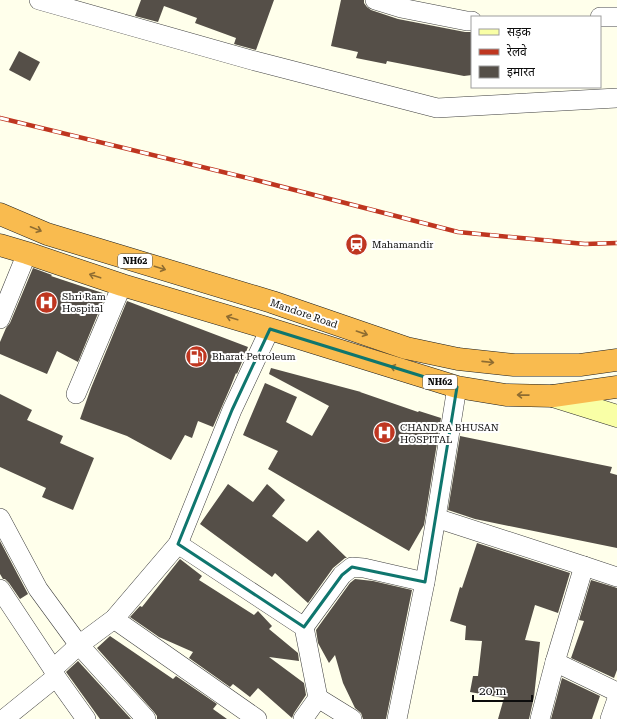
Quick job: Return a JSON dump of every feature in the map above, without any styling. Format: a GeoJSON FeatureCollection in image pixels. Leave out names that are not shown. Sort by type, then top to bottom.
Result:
{"type":"FeatureCollection","features":[{"type":"Feature","properties":{"kind":"highway","name":"Mandore Road"},"geometry":{"type":"LineString","coordinates":[[0,214],[47,234],[272,302],[406,348],[458,359],[514,365],[580,365],[617,360]]}},
{"type":"Feature","properties":{"kind":"highway","name":"NH62"},"geometry":{"type":"LineString","coordinates":[[0,245],[122,285],[457,387],[506,395],[553,396],[617,387]]}},
{"type":"Feature","properties":{"kind":"street"},"geometry":{"type":"LineString","coordinates":[[39,0],[255,61],[437,108],[617,98]]}},
{"type":"Feature","properties":{"kind":"street"},"geometry":{"type":"LineString","coordinates":[[375,0],[401,8],[471,21]]}},
{"type":"Feature","properties":{"kind":"street"},"geometry":{"type":"LineString","coordinates":[[601,17],[617,17]]}},
{"type":"Feature","properties":{"kind":"street"},"geometry":{"type":"LineString","coordinates":[[0,319],[27,253]]}},
{"type":"Feature","properties":{"kind":"street"},"geometry":{"type":"LineString","coordinates":[[76,394],[122,285]]}},
{"type":"Feature","properties":{"kind":"street"},"geometry":{"type":"LineString","coordinates":[[4,719],[55,673],[79,645],[114,619],[178,544],[232,410],[270,329]]}},
{"type":"Feature","properties":{"kind":"street"},"geometry":{"type":"LineString","coordinates":[[397,719],[425,582],[457,387]]}},
{"type":"Feature","properties":{"kind":"street"},"geometry":{"type":"LineString","coordinates":[[553,396],[617,416]]}},
{"type":"Feature","properties":{"kind":"street"},"geometry":{"type":"LineString","coordinates":[[0,518],[38,589],[79,645],[146,719]]}},
{"type":"Feature","properties":{"kind":"street"},"geometry":{"type":"LineString","coordinates":[[436,518],[617,577]]}},
{"type":"Feature","properties":{"kind":"street"},"geometry":{"type":"LineString","coordinates":[[178,544],[304,627],[318,698],[303,719]]}},
{"type":"Feature","properties":{"kind":"street"},"geometry":{"type":"LineString","coordinates":[[540,719],[555,662],[584,566]]}},
{"type":"Feature","properties":{"kind":"street"},"geometry":{"type":"LineString","coordinates":[[304,627],[342,575],[352,567],[364,568],[425,582]]}},
{"type":"Feature","properties":{"kind":"street"},"geometry":{"type":"LineString","coordinates":[[0,589],[86,719]]}},
{"type":"Feature","properties":{"kind":"street"},"geometry":{"type":"LineString","coordinates":[[114,619],[257,719]]}},
{"type":"Feature","properties":{"kind":"street"},"geometry":{"type":"LineString","coordinates":[[555,662],[617,692]]}},
{"type":"Feature","properties":{"kind":"street"},"geometry":{"type":"LineString","coordinates":[[318,698],[352,719]]}},
{"type":"Feature","properties":{"kind":"street"},"geometry":{"type":"LineString","coordinates":[[610,719],[617,699]]}},
{"type":"Feature","properties":{"kind":"highlighted area"},"geometry":{"type":"Polygon","coordinates":[[[270,329],[457,387],[425,582],[352,567],[342,575],[304,627],[178,544],[232,410],[270,329]]]}},
{"type":"Feature","properties":{"kind":"building"},"geometry":{"type":"Polygon","coordinates":[[[141,0],[274,0],[256,50],[234,44],[236,38],[195,23],[197,18],[164,6],[158,22],[135,16],[141,0]]]}},
{"type":"Feature","properties":{"kind":"building"},"geometry":{"type":"Polygon","coordinates":[[[341,0],[364,0],[364,3],[371,10],[398,19],[471,32],[471,75],[464,76],[387,61],[386,64],[356,58],[358,52],[331,46],[341,0]]]}},
{"type":"Feature","properties":{"kind":"building"},"geometry":{"type":"Polygon","coordinates":[[[19,51],[40,62],[30,81],[9,70],[19,51]]]}},
{"type":"Feature","properties":{"kind":"building"},"geometry":{"type":"Polygon","coordinates":[[[33,268],[52,275],[51,276],[106,294],[78,362],[57,351],[47,374],[0,354],[0,342],[6,328],[10,323],[33,268]]]}},
{"type":"Feature","properties":{"kind":"building"},"geometry":{"type":"Polygon","coordinates":[[[127,301],[248,347],[213,427],[198,421],[192,438],[185,435],[171,460],[127,436],[80,419],[91,388],[127,301]]]}},
{"type":"Feature","properties":{"kind":"building"},"geometry":{"type":"Polygon","coordinates":[[[271,368],[361,392],[418,412],[419,411],[441,418],[424,525],[409,551],[268,469],[278,451],[243,435],[265,383],[297,397],[286,422],[312,436],[329,406],[269,374],[271,368]]]}},
{"type":"Feature","properties":{"kind":"building"},"geometry":{"type":"Polygon","coordinates":[[[0,394],[32,410],[27,420],[63,436],[60,443],[94,458],[73,510],[42,497],[46,488],[0,467],[0,394]]]}},
{"type":"Feature","properties":{"kind":"building"},"geometry":{"type":"Polygon","coordinates":[[[460,436],[612,467],[610,473],[617,475],[617,548],[475,519],[448,510],[460,436]]]}},
{"type":"Feature","properties":{"kind":"building"},"geometry":{"type":"Polygon","coordinates":[[[228,484],[253,502],[267,484],[285,500],[272,516],[307,542],[318,530],[347,558],[333,568],[308,603],[275,573],[272,577],[200,524],[228,484]]]}},
{"type":"Feature","properties":{"kind":"building"},"geometry":{"type":"Polygon","coordinates":[[[0,541],[28,594],[20,599],[9,583],[3,579],[0,574],[0,541]]]}},
{"type":"Feature","properties":{"kind":"building"},"geometry":{"type":"Polygon","coordinates":[[[477,543],[570,573],[558,613],[535,605],[525,640],[540,642],[534,697],[529,719],[498,719],[504,698],[470,692],[473,676],[478,676],[482,641],[465,640],[466,626],[450,621],[460,587],[462,588],[477,543]]]}},
{"type":"Feature","properties":{"kind":"building"},"geometry":{"type":"Polygon","coordinates":[[[180,559],[202,576],[199,580],[254,615],[258,611],[272,626],[269,629],[298,653],[299,661],[269,657],[304,683],[306,695],[292,718],[258,688],[250,697],[233,684],[230,687],[189,658],[193,652],[159,637],[130,617],[140,606],[142,607],[180,559]]]}},
{"type":"Feature","properties":{"kind":"building"},"geometry":{"type":"Polygon","coordinates":[[[355,579],[373,581],[412,590],[386,719],[363,719],[361,713],[355,708],[343,683],[335,655],[329,663],[318,643],[316,630],[350,583],[355,579]]]}},
{"type":"Feature","properties":{"kind":"building"},"geometry":{"type":"Polygon","coordinates":[[[591,580],[617,588],[617,670],[614,678],[571,658],[584,621],[579,620],[591,580]]]}},
{"type":"Feature","properties":{"kind":"building"},"geometry":{"type":"Polygon","coordinates":[[[110,636],[173,679],[176,676],[217,704],[213,709],[227,719],[157,719],[154,712],[97,648],[110,636]]]}},
{"type":"Feature","properties":{"kind":"building"},"geometry":{"type":"Polygon","coordinates":[[[78,661],[131,719],[100,719],[66,672],[78,661]]]}},
{"type":"Feature","properties":{"kind":"building"},"geometry":{"type":"Polygon","coordinates":[[[562,678],[600,696],[592,719],[551,719],[562,678]]]}},
{"type":"Feature","properties":{"kind":"railway"},"geometry":{"type":"LineString","coordinates":[[0,118],[256,180],[458,232],[585,244],[617,243]]}},
{"type":"Feature","properties":{"kind":"place","name":"Mahamandir"},"geometry":{"type":"Point","coordinates":[357,244]}},
{"type":"Feature","properties":{"kind":"place","name":"Shri Ram Hospital"},"geometry":{"type":"Point","coordinates":[46,302]}},
{"type":"Feature","properties":{"kind":"place","name":"Bharat Petroleum"},"geometry":{"type":"Point","coordinates":[197,356]}},
{"type":"Feature","properties":{"kind":"place","name":"CHANDRA BHUSAN HOSPITAL"},"geometry":{"type":"Point","coordinates":[384,433]}}]}
